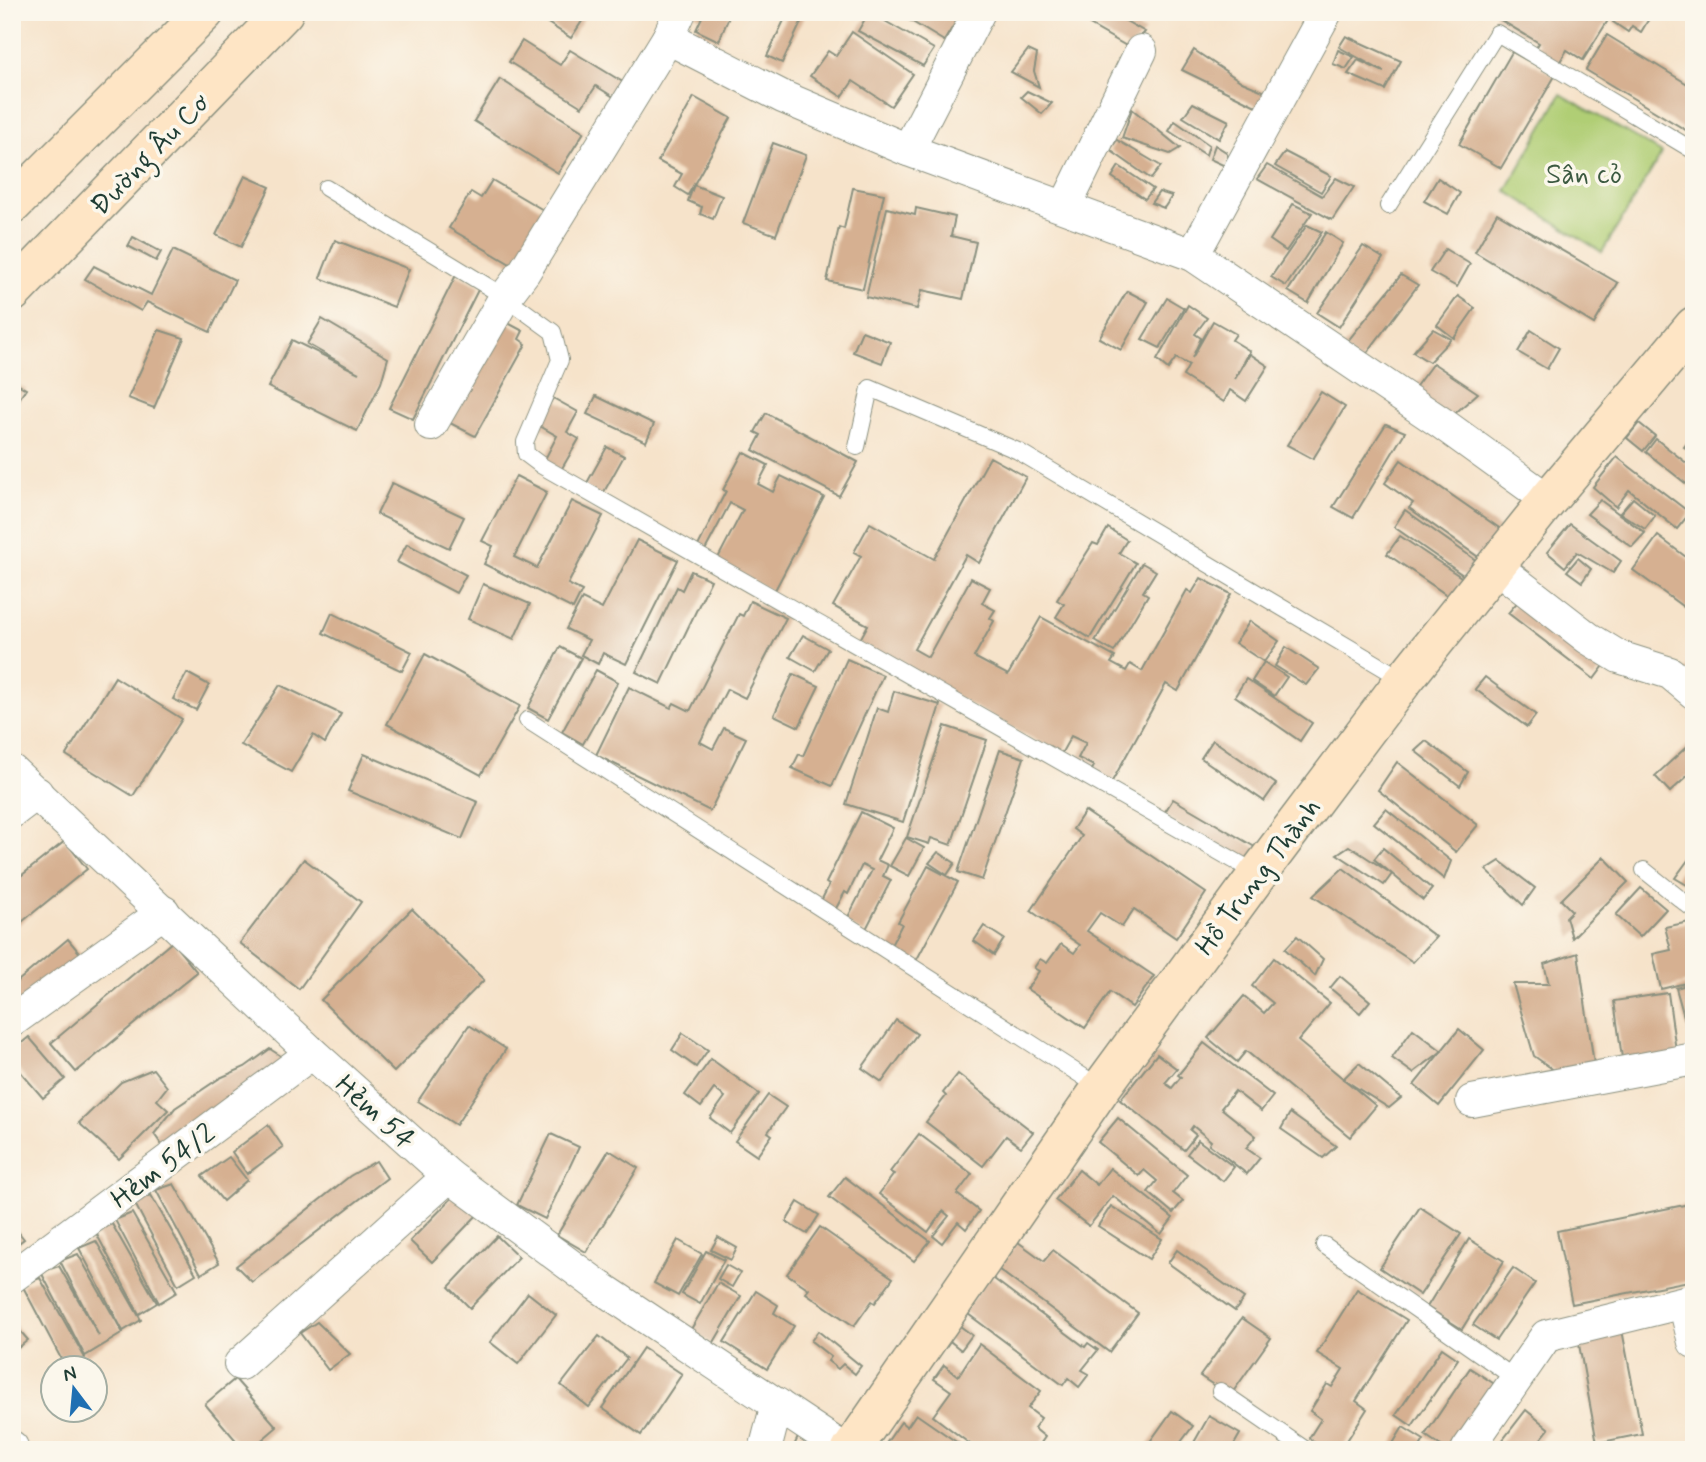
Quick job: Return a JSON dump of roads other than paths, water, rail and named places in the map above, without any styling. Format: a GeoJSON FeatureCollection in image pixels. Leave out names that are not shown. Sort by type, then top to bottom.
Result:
{"type":"FeatureCollection","features":[{"type":"Feature","properties":{"kind":"street","name":"Đường Âu Cơ"},"geometry":{"type":"LineString","coordinates":[[12,205],[205,12]]}},
{"type":"Feature","properties":{"kind":"street","name":"Đường Âu Cơ"},"geometry":{"type":"LineString","coordinates":[[12,293],[284,12]]}},
{"type":"Feature","properties":{"kind":"street"},"geometry":{"type":"LineString","coordinates":[[908,150],[979,12]]}},
{"type":"Feature","properties":{"kind":"street"},"geometry":{"type":"LineString","coordinates":[[1193,256],[1326,12]]}},
{"type":"Feature","properties":{"kind":"street"},"geometry":{"type":"LineString","coordinates":[[430,425],[674,25],[783,97],[908,150],[1193,256],[1443,424],[1548,500]]}},
{"type":"Feature","properties":{"kind":"street"},"geometry":{"type":"LineString","coordinates":[[1065,207],[1141,51]]}},
{"type":"Feature","properties":{"kind":"street","name":"Hồ Trung Thành"},"geometry":{"type":"LineString","coordinates":[[851,1450],[1101,1088],[1258,874],[1404,680],[1548,500],[1694,326]]}},
{"type":"Feature","properties":{"kind":"street"},"geometry":{"type":"LineString","coordinates":[[1495,566],[1588,638],[1619,657],[1670,673],[1694,693]]}},
{"type":"Feature","properties":{"kind":"street","name":"Hẻm 54"},"geometry":{"type":"LineString","coordinates":[[12,771],[312,1053],[449,1175],[597,1285],[845,1450]]}},
{"type":"Feature","properties":{"kind":"street"},"geometry":{"type":"LineString","coordinates":[[12,812],[37,793]]}},
{"type":"Feature","properties":{"kind":"street"},"geometry":{"type":"LineString","coordinates":[[12,1021],[164,912]]}},
{"type":"Feature","properties":{"kind":"street","name":"Hẻm 54/2"},"geometry":{"type":"LineString","coordinates":[[12,1277],[312,1053]]}},
{"type":"Feature","properties":{"kind":"street"},"geometry":{"type":"LineString","coordinates":[[1472,1101],[1694,1059]]}},
{"type":"Feature","properties":{"kind":"street"},"geometry":{"type":"LineString","coordinates":[[240,1364],[449,1175]]}},
{"type":"Feature","properties":{"kind":"street"},"geometry":{"type":"LineString","coordinates":[[1467,1450],[1546,1336],[1684,1302],[1694,1342]]}},
{"type":"Feature","properties":{"kind":"street"},"geometry":{"type":"LineString","coordinates":[[765,1450],[778,1404]]}},
{"type":"Feature","properties":{"kind":"lane"},"geometry":{"type":"LineString","coordinates":[[1388,206],[1497,33],[1694,151]]}},
{"type":"Feature","properties":{"kind":"lane"},"geometry":{"type":"LineString","coordinates":[[326,188],[506,297],[553,332],[560,360],[525,442],[526,454],[542,466],[1258,874]]}},
{"type":"Feature","properties":{"kind":"lane"},"geometry":{"type":"LineString","coordinates":[[857,447],[870,388],[1018,451],[1404,680]]}},
{"type":"Feature","properties":{"kind":"lane"},"geometry":{"type":"LineString","coordinates":[[527,719],[1101,1088]]}},
{"type":"Feature","properties":{"kind":"lane"},"geometry":{"type":"LineString","coordinates":[[1644,870],[1694,910]]}},
{"type":"Feature","properties":{"kind":"lane"},"geometry":{"type":"LineString","coordinates":[[1324,1245],[1516,1379]]}},
{"type":"Feature","properties":{"kind":"lane"},"geometry":{"type":"LineString","coordinates":[[1220,1391],[1306,1450]]}},
{"type":"Feature","properties":{"kind":"park label","name":"Sân cỏ"},"geometry":{"type":"Point","coordinates":[1584,173]}}]}
